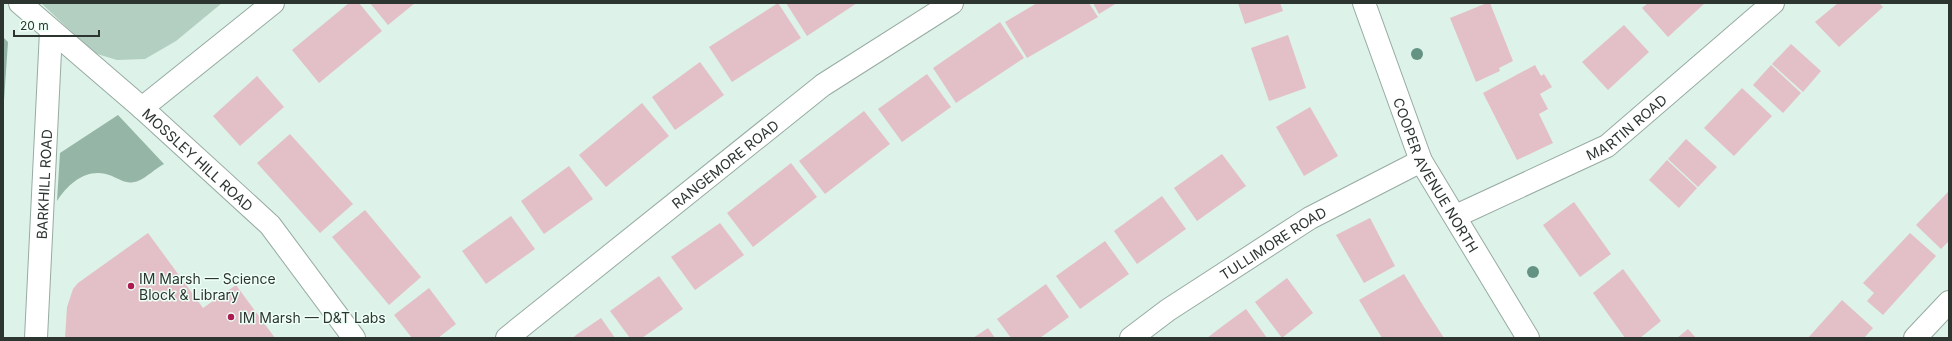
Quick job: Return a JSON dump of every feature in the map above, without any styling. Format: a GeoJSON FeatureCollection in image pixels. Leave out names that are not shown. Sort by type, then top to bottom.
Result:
{"type":"FeatureCollection","features":[{"type":"Feature","properties":{"kind":"street","name":"MOSSLEY HILL ROAD"},"geometry":{"type":"LineString","coordinates":[[20,3],[142,108],[270,226],[354,338]]}},
{"type":"Feature","properties":{"kind":"street"},"geometry":{"type":"LineString","coordinates":[[142,108],[273,3]]}},
{"type":"Feature","properties":{"kind":"street","name":"RANGEMORE ROAD"},"geometry":{"type":"LineString","coordinates":[[507,338],[823,85],[952,3]]}},
{"type":"Feature","properties":{"kind":"street","name":"COOPER AVENUE NORTH"},"geometry":{"type":"LineString","coordinates":[[1364,3],[1421,161],[1456,216],[1528,338]]}},
{"type":"Feature","properties":{"kind":"street","name":"MARTIN ROAD"},"geometry":{"type":"LineString","coordinates":[[1456,216],[1607,146],[1770,4]]}},
{"type":"Feature","properties":{"kind":"street","name":"BARKHILL ROAD"},"geometry":{"type":"LineString","coordinates":[[36,338],[51,30]]}},
{"type":"Feature","properties":{"kind":"street","name":"TULLIMORE ROAD"},"geometry":{"type":"LineString","coordinates":[[1131,338],[1168,310],[1310,218],[1421,161]]}},
{"type":"Feature","properties":{"kind":"street"},"geometry":{"type":"LineString","coordinates":[[1915,338],[1949,302]]}},
{"type":"Feature","properties":{"kind":"green space"},"geometry":{"type":"Polygon","coordinates":[[[41,3],[222,3],[176,41],[145,59],[117,60],[94,53],[41,3]]]}},
{"type":"Feature","properties":{"kind":"green space"},"geometry":{"type":"Polygon","coordinates":[[[3,37],[8,42],[3,115],[3,37]]]}},
{"type":"Feature","properties":{"kind":"green space"},"geometry":{"type":"Polygon","coordinates":[[[118,115],[164,164],[144,178],[134,182],[124,182],[104,173],[88,175],[74,182],[67,188],[57,201],[60,153],[118,115]]]}},
{"type":"Feature","properties":{"kind":"building"},"geometry":{"type":"Polygon","coordinates":[[[349,3],[359,3],[382,31],[319,83],[292,50],[349,3]]]}},
{"type":"Feature","properties":{"kind":"building"},"geometry":{"type":"Polygon","coordinates":[[[370,3],[415,3],[388,25],[370,3]]]}},
{"type":"Feature","properties":{"kind":"building"},"geometry":{"type":"Polygon","coordinates":[[[778,3],[801,38],[732,82],[709,47],[778,3]]]}},
{"type":"Feature","properties":{"kind":"building"},"geometry":{"type":"Polygon","coordinates":[[[786,3],[857,3],[807,36],[786,3]]]}},
{"type":"Feature","properties":{"kind":"building"},"geometry":{"type":"Polygon","coordinates":[[[1037,3],[1089,3],[1098,17],[1027,58],[1005,22],[1037,3]]]}},
{"type":"Feature","properties":{"kind":"building"},"geometry":{"type":"Polygon","coordinates":[[[1093,3],[1117,3],[1099,14],[1093,3]]]}},
{"type":"Feature","properties":{"kind":"building"},"geometry":{"type":"Polygon","coordinates":[[[1238,3],[1280,3],[1283,11],[1245,24],[1238,3]]]}},
{"type":"Feature","properties":{"kind":"building"},"geometry":{"type":"Polygon","coordinates":[[[1490,3],[1513,61],[1499,68],[1500,71],[1476,82],[1450,18],[1490,3]]]}},
{"type":"Feature","properties":{"kind":"building"},"geometry":{"type":"Polygon","coordinates":[[[1648,3],[1705,3],[1668,37],[1642,8],[1648,3]]]}},
{"type":"Feature","properties":{"kind":"building"},"geometry":{"type":"Polygon","coordinates":[[[1838,3],[1879,3],[1883,7],[1839,47],[1815,22],[1838,3]]]}},
{"type":"Feature","properties":{"kind":"building"},"geometry":{"type":"Polygon","coordinates":[[[1000,22],[1024,58],[956,103],[933,68],[1000,22]]]}},
{"type":"Feature","properties":{"kind":"building"},"geometry":{"type":"Polygon","coordinates":[[[1624,25],[1649,52],[1608,90],[1582,62],[1624,25]]]}},
{"type":"Feature","properties":{"kind":"building"},"geometry":{"type":"Polygon","coordinates":[[[1288,35],[1306,88],[1269,101],[1251,48],[1288,35]]]}},
{"type":"Feature","properties":{"kind":"building"},"geometry":{"type":"Polygon","coordinates":[[[1791,44],[1821,71],[1803,92],[1772,64],[1791,44]]]}},
{"type":"Feature","properties":{"kind":"building"},"geometry":{"type":"Polygon","coordinates":[[[700,62],[724,95],[675,130],[652,97],[700,62]]]}},
{"type":"Feature","properties":{"kind":"building"},"geometry":{"type":"Polygon","coordinates":[[[1535,65],[1541,76],[1544,74],[1552,87],[1540,94],[1548,109],[1539,114],[1553,143],[1517,160],[1483,93],[1535,65]]]}},
{"type":"Feature","properties":{"kind":"building"},"geometry":{"type":"Polygon","coordinates":[[[1771,65],[1801,93],[1783,113],[1753,85],[1771,65]]]}},
{"type":"Feature","properties":{"kind":"building"},"geometry":{"type":"Polygon","coordinates":[[[927,74],[951,107],[902,142],[878,109],[927,74]]]}},
{"type":"Feature","properties":{"kind":"building"},"geometry":{"type":"Polygon","coordinates":[[[257,76],[284,107],[240,146],[213,116],[257,76]]]}},
{"type":"Feature","properties":{"kind":"building"},"geometry":{"type":"Polygon","coordinates":[[[1742,88],[1772,116],[1734,156],[1704,128],[1742,88]]]}},
{"type":"Feature","properties":{"kind":"building"},"geometry":{"type":"Polygon","coordinates":[[[642,103],[669,136],[606,187],[579,155],[642,103]]]}},
{"type":"Feature","properties":{"kind":"building"},"geometry":{"type":"Polygon","coordinates":[[[1310,107],[1338,156],[1304,176],[1276,127],[1310,107]]]}},
{"type":"Feature","properties":{"kind":"building"},"geometry":{"type":"Polygon","coordinates":[[[864,111],[890,144],[825,194],[799,161],[864,111]]]}},
{"type":"Feature","properties":{"kind":"building"},"geometry":{"type":"Polygon","coordinates":[[[290,134],[353,204],[320,233],[257,163],[290,134]]]}},
{"type":"Feature","properties":{"kind":"building"},"geometry":{"type":"Polygon","coordinates":[[[1686,139],[1717,167],[1698,187],[1668,159],[1686,139]]]}},
{"type":"Feature","properties":{"kind":"building"},"geometry":{"type":"Polygon","coordinates":[[[1222,154],[1246,186],[1197,221],[1174,188],[1222,154]]]}},
{"type":"Feature","properties":{"kind":"building"},"geometry":{"type":"Polygon","coordinates":[[[1667,160],[1697,188],[1679,208],[1649,180],[1667,160]]]}},
{"type":"Feature","properties":{"kind":"building"},"geometry":{"type":"Polygon","coordinates":[[[791,163],[817,197],[753,247],[727,213],[791,163]]]}},
{"type":"Feature","properties":{"kind":"building"},"geometry":{"type":"Polygon","coordinates":[[[569,166],[593,199],[544,234],[521,201],[569,166]]]}},
{"type":"Feature","properties":{"kind":"building"},"geometry":{"type":"Polygon","coordinates":[[[1949,191],[1949,241],[1941,249],[1916,225],[1949,191]]]}},
{"type":"Feature","properties":{"kind":"building"},"geometry":{"type":"Polygon","coordinates":[[[1162,196],[1186,229],[1137,264],[1114,231],[1162,196]]]}},
{"type":"Feature","properties":{"kind":"building"},"geometry":{"type":"Polygon","coordinates":[[[1574,202],[1611,254],[1580,277],[1543,225],[1574,202]]]}},
{"type":"Feature","properties":{"kind":"building"},"geometry":{"type":"Polygon","coordinates":[[[365,210],[421,277],[389,305],[332,237],[365,210]]]}},
{"type":"Feature","properties":{"kind":"building"},"geometry":{"type":"Polygon","coordinates":[[[511,216],[535,249],[486,284],[462,251],[511,216]]]}},
{"type":"Feature","properties":{"kind":"building"},"geometry":{"type":"Polygon","coordinates":[[[1370,218],[1395,266],[1364,283],[1336,235],[1370,218]]]}},
{"type":"Feature","properties":{"kind":"building"},"geometry":{"type":"Polygon","coordinates":[[[720,223],[744,255],[695,290],[671,257],[720,223]]]}},
{"type":"Feature","properties":{"kind":"building","name":"IM Marsh — Science Block & Library"},"geometry":{"type":"Polygon","coordinates":[[[148,233],[203,308],[236,285],[275,338],[65,338],[67,307],[73,289],[78,283],[148,233]]]}},
{"type":"Feature","properties":{"kind":"building"},"geometry":{"type":"Polygon","coordinates":[[[1910,233],[1936,256],[1883,315],[1867,301],[1874,293],[1863,283],[1910,233]]]}},
{"type":"Feature","properties":{"kind":"building"},"geometry":{"type":"Polygon","coordinates":[[[1105,241],[1129,274],[1080,309],[1056,276],[1105,241]]]}},
{"type":"Feature","properties":{"kind":"building"},"geometry":{"type":"Polygon","coordinates":[[[1623,269],[1661,321],[1640,338],[1625,338],[1593,293],[1623,269]]]}},
{"type":"Feature","properties":{"kind":"building"},"geometry":{"type":"Polygon","coordinates":[[[1404,274],[1444,338],[1382,338],[1359,300],[1404,274]]]}},
{"type":"Feature","properties":{"kind":"building"},"geometry":{"type":"Polygon","coordinates":[[[659,276],[683,309],[642,338],[630,338],[610,311],[659,276]]]}},
{"type":"Feature","properties":{"kind":"building"},"geometry":{"type":"Polygon","coordinates":[[[1287,278],[1313,313],[1282,338],[1255,302],[1287,278]]]}},
{"type":"Feature","properties":{"kind":"building"},"geometry":{"type":"Polygon","coordinates":[[[1046,284],[1069,317],[1040,338],[1011,338],[997,319],[1046,284]]]}},
{"type":"Feature","properties":{"kind":"building"},"geometry":{"type":"Polygon","coordinates":[[[429,288],[456,324],[438,338],[412,338],[394,315],[429,288]]]}},
{"type":"Feature","properties":{"kind":"building"},"geometry":{"type":"Polygon","coordinates":[[[1842,300],[1873,328],[1864,338],[1808,338],[1842,300]]]}},
{"type":"Feature","properties":{"kind":"building"},"geometry":{"type":"Polygon","coordinates":[[[1246,309],[1267,338],[1207,338],[1224,325],[1246,309]]]}},
{"type":"Feature","properties":{"kind":"building"},"geometry":{"type":"Polygon","coordinates":[[[601,318],[615,338],[573,338],[576,335],[601,318]]]}},
{"type":"Feature","properties":{"kind":"building"},"geometry":{"type":"Polygon","coordinates":[[[988,328],[995,338],[973,338],[988,328]]]}},
{"type":"Feature","properties":{"kind":"building"},"geometry":{"type":"Polygon","coordinates":[[[1688,329],[1696,338],[1677,338],[1688,329]]]}},
{"type":"Feature","properties":{"kind":"place","name":"IM Marsh — Science Block & Library"},"geometry":{"type":"Point","coordinates":[131,286]}},
{"type":"Feature","properties":{"kind":"place","name":"IM Marsh — D&T Labs"},"geometry":{"type":"Point","coordinates":[231,317]}}]}
